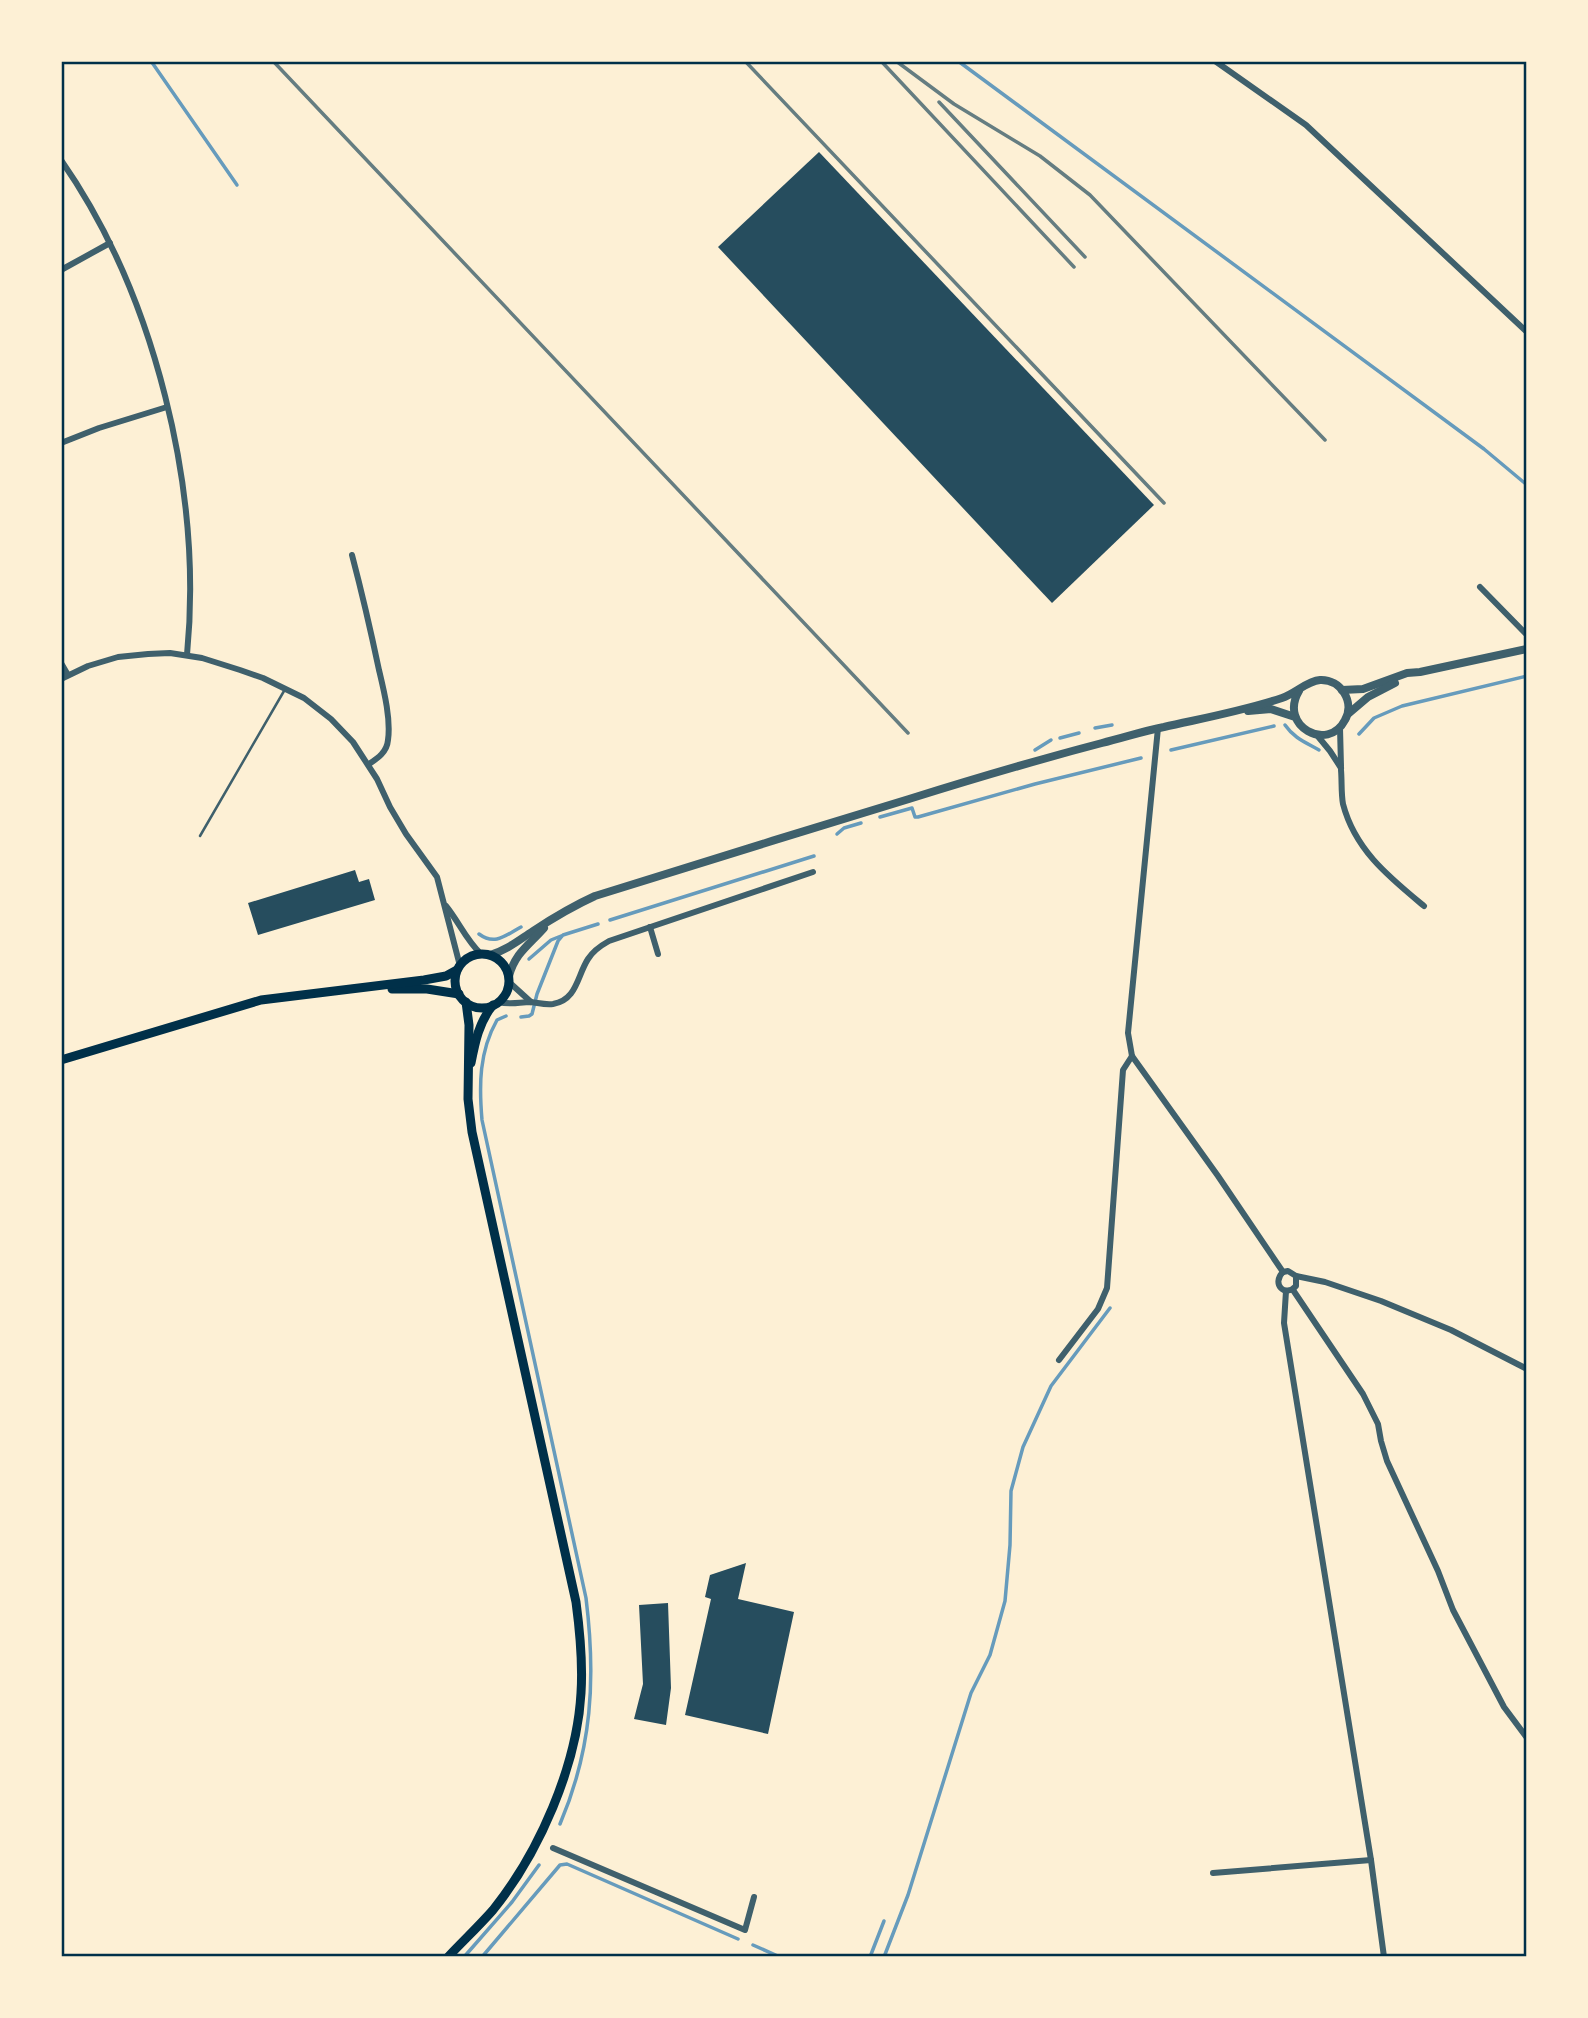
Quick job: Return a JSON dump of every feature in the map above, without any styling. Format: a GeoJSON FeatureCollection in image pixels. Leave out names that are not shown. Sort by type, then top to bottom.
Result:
{"type":"FeatureCollection","features":[{"type":"Feature","properties":{"kind":"main road"},"geometry":{"type":"LineString","coordinates":[[61,1060],[238,1006],[281,997],[434,979],[459,968],[469,957],[486,954],[500,961],[509,979],[506,993],[485,1015],[478,1033],[468,1079]]}},
{"type":"Feature","properties":{"kind":"main road"},"geometry":{"type":"LineString","coordinates":[[448,1957],[493,1910],[538,1841],[570,1755],[581,1695],[582,1651],[576,1602],[472,1132],[468,1025],[463,998],[455,982],[459,968]]}},
{"type":"Feature","properties":{"kind":"main road"},"geometry":{"type":"LineString","coordinates":[[348,990],[427,989],[463,998],[480,1007],[496,1003]]}},
{"type":"Feature","properties":{"kind":"street"},"geometry":{"type":"LineString","coordinates":[[1215,61],[1306,125],[1527,332]]}},
{"type":"Feature","properties":{"kind":"street"},"geometry":{"type":"LineString","coordinates":[[61,160],[110,243],[141,316],[167,408],[185,502],[189,568],[187,655]]}},
{"type":"Feature","properties":{"kind":"street"},"geometry":{"type":"LineString","coordinates":[[61,270],[110,243]]}},
{"type":"Feature","properties":{"kind":"street"},"geometry":{"type":"LineString","coordinates":[[61,443],[99,428],[167,408]]}},
{"type":"Feature","properties":{"kind":"street"},"geometry":{"type":"LineString","coordinates":[[352,555],[367,611],[387,718],[388,740],[385,751],[369,764]]}},
{"type":"Feature","properties":{"kind":"street"},"geometry":{"type":"LineString","coordinates":[[1480,587],[1527,635]]}},
{"type":"Feature","properties":{"kind":"street"},"geometry":{"type":"LineString","coordinates":[[1342,690],[1363,689],[1406,673],[1527,649]]}},
{"type":"Feature","properties":{"kind":"street"},"geometry":{"type":"LineString","coordinates":[[61,663],[65,677],[97,663],[127,656],[160,653],[187,655],[240,670],[304,698],[331,719],[353,742],[369,764],[390,807],[413,844],[437,877],[457,949],[459,968]]}},
{"type":"Feature","properties":{"kind":"street"},"geometry":{"type":"LineString","coordinates":[[1238,711],[1271,709],[1295,717],[1301,726],[1316,734],[1341,768],[1340,728],[1348,713],[1367,697],[1420,672]]}},
{"type":"Feature","properties":{"kind":"street"},"geometry":{"type":"LineString","coordinates":[[446,906],[467,939],[486,954],[520,941],[570,908],[607,892],[991,774],[1158,728],[1238,711],[1299,691],[1311,682],[1332,682],[1342,690],[1348,704],[1348,713]]}},
{"type":"Feature","properties":{"kind":"street"},"geometry":{"type":"LineString","coordinates":[[1295,717],[1294,701],[1299,691]]}},
{"type":"Feature","properties":{"kind":"street"},"geometry":{"type":"LineString","coordinates":[[1158,728],[1128,1033],[1132,1056],[1283,1272]]}},
{"type":"Feature","properties":{"kind":"street"},"geometry":{"type":"LineString","coordinates":[[1316,734],[1326,734],[1340,728]]}},
{"type":"Feature","properties":{"kind":"street"},"geometry":{"type":"LineString","coordinates":[[1341,770],[1343,803],[1363,847],[1379,867],[1424,906]]}},
{"type":"Feature","properties":{"kind":"street"},"geometry":{"type":"LineString","coordinates":[[496,1003],[531,1002],[543,1005],[564,1000],[575,989],[582,970],[594,951],[609,941],[813,872]]}},
{"type":"Feature","properties":{"kind":"street"},"geometry":{"type":"LineString","coordinates":[[531,1002],[509,979],[512,963],[551,921]]}},
{"type":"Feature","properties":{"kind":"street"},"geometry":{"type":"LineString","coordinates":[[650,927],[658,954]]}},
{"type":"Feature","properties":{"kind":"street"},"geometry":{"type":"LineString","coordinates":[[1059,1360],[1098,1309],[1107,1288],[1123,1070],[1132,1056]]}},
{"type":"Feature","properties":{"kind":"street"},"geometry":{"type":"LineString","coordinates":[[1527,1369],[1451,1330],[1393,1306],[1325,1282],[1296,1276],[1292,1272],[1283,1272],[1278,1277],[1280,1289],[1289,1291],[1372,1410],[1387,1461],[1438,1571],[1452,1610],[1504,1707],[1527,1738]]}},
{"type":"Feature","properties":{"kind":"street"},"geometry":{"type":"LineString","coordinates":[[1296,1276],[1296,1286],[1289,1291],[1284,1323],[1371,1860],[1384,1957]]}},
{"type":"Feature","properties":{"kind":"street"},"geometry":{"type":"LineString","coordinates":[[552,1847],[745,1930],[754,1897]]}},
{"type":"Feature","properties":{"kind":"street"},"geometry":{"type":"LineString","coordinates":[[1213,1873],[1371,1860]]}},
{"type":"Feature","properties":{"kind":"lane"},"geometry":{"type":"LineString","coordinates":[[200,836],[285,688]]}},
{"type":"Feature","properties":{"kind":"building"},"geometry":{"type":"Polygon","coordinates":[[[819,152],[1154,505],[1052,603],[718,247],[819,152]]]}},
{"type":"Feature","properties":{"kind":"building"},"geometry":{"type":"Polygon","coordinates":[[[355,870],[359,882],[369,879],[375,900],[258,935],[248,903],[355,870]]]}},
{"type":"Feature","properties":{"kind":"building"},"geometry":{"type":"Polygon","coordinates":[[[746,1563],[738,1599],[794,1612],[768,1734],[685,1715],[711,1599],[705,1597],[710,1575],[746,1563]]]}},
{"type":"Feature","properties":{"kind":"building"},"geometry":{"type":"Polygon","coordinates":[[[668,1603],[671,1688],[666,1725],[634,1719],[643,1684],[639,1605],[668,1603]]]}},
{"type":"Feature","properties":{"kind":"waterway"},"geometry":{"type":"LineString","coordinates":[[151,61],[237,185]]}},
{"type":"Feature","properties":{"kind":"waterway"},"geometry":{"type":"LineString","coordinates":[[958,61],[1484,449],[1527,485]]}},
{"type":"Feature","properties":{"kind":"waterway"},"geometry":{"type":"LineString","coordinates":[[1359,734],[1374,718],[1402,706],[1527,676]]}},
{"type":"Feature","properties":{"kind":"waterway"},"geometry":{"type":"LineString","coordinates":[[1095,728],[1112,725]]}},
{"type":"Feature","properties":{"kind":"waterway"},"geometry":{"type":"LineString","coordinates":[[1285,725],[1296,737],[1319,750]]}},
{"type":"Feature","properties":{"kind":"waterway"},"geometry":{"type":"LineString","coordinates":[[1171,750],[1274,726]]}},
{"type":"Feature","properties":{"kind":"waterway"},"geometry":{"type":"LineString","coordinates":[[1060,738],[1079,733]]}},
{"type":"Feature","properties":{"kind":"waterway"},"geometry":{"type":"LineString","coordinates":[[1035,750],[1051,740]]}},
{"type":"Feature","properties":{"kind":"waterway"},"geometry":{"type":"LineString","coordinates":[[880,817],[912,808],[915,817],[918,817],[1141,758]]}},
{"type":"Feature","properties":{"kind":"waterway"},"geometry":{"type":"LineString","coordinates":[[837,834],[844,828],[861,823]]}},
{"type":"Feature","properties":{"kind":"waterway"},"geometry":{"type":"LineString","coordinates":[[610,920],[814,856]]}},
{"type":"Feature","properties":{"kind":"waterway"},"geometry":{"type":"LineString","coordinates":[[521,1017],[532,1014],[558,941],[563,935],[598,924]]}},
{"type":"Feature","properties":{"kind":"waterway"},"geometry":{"type":"LineString","coordinates":[[479,934],[495,939],[521,927]]}},
{"type":"Feature","properties":{"kind":"waterway"},"geometry":{"type":"LineString","coordinates":[[529,959],[551,940],[561,936]]}},
{"type":"Feature","properties":{"kind":"waterway"},"geometry":{"type":"LineString","coordinates":[[506,1016],[497,1020],[484,1056],[481,1081],[482,1120],[586,1598],[591,1657],[585,1741],[571,1796],[560,1824]]}},
{"type":"Feature","properties":{"kind":"waterway"},"geometry":{"type":"LineString","coordinates":[[884,1957],[908,1895],[971,1693],[990,1655],[1005,1601],[1011,1491],[1023,1447],[1051,1386],[1110,1308]]}},
{"type":"Feature","properties":{"kind":"waterway"},"geometry":{"type":"LineString","coordinates":[[482,1957],[560,1865],[567,1864],[738,1939]]}},
{"type":"Feature","properties":{"kind":"waterway"},"geometry":{"type":"LineString","coordinates":[[464,1957],[512,1902],[539,1865]]}},
{"type":"Feature","properties":{"kind":"waterway"},"geometry":{"type":"LineString","coordinates":[[870,1957],[884,1921]]}},
{"type":"Feature","properties":{"kind":"waterway"},"geometry":{"type":"LineString","coordinates":[[753,1945],[780,1957]]}},
{"type":"Feature","properties":{"kind":"railway"},"geometry":{"type":"LineString","coordinates":[[273,61],[908,733]]}},
{"type":"Feature","properties":{"kind":"railway"},"geometry":{"type":"LineString","coordinates":[[745,61],[1164,503]]}},
{"type":"Feature","properties":{"kind":"railway"},"geometry":{"type":"LineString","coordinates":[[881,61],[1074,267]]}},
{"type":"Feature","properties":{"kind":"railway"},"geometry":{"type":"LineString","coordinates":[[896,61],[954,104],[1040,156],[1090,195],[1325,440]]}},
{"type":"Feature","properties":{"kind":"railway"},"geometry":{"type":"LineString","coordinates":[[939,102],[1085,257]]}}]}
